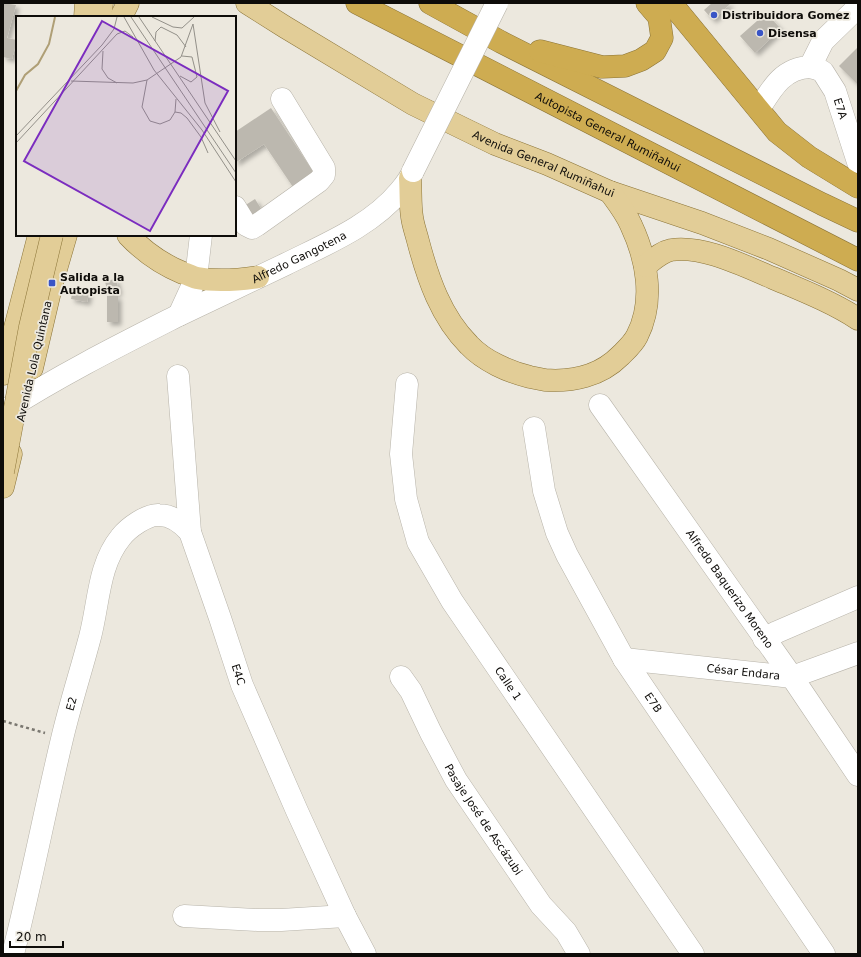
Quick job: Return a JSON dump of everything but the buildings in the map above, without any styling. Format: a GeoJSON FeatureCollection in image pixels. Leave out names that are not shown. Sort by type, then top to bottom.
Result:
{"type":"FeatureCollection","features":[{"type":"Feature","properties":{"kind":"highway","name":"Autopista General Rumiñahui"},"geometry":{"type":"LineString","coordinates":[[357,3],[858,260]]}},
{"type":"Feature","properties":{"kind":"highway"},"geometry":{"type":"LineString","coordinates":[[430,3],[501,42],[858,221]]}},
{"type":"Feature","properties":{"kind":"highway"},"geometry":{"type":"LineString","coordinates":[[501,42],[602,67],[625,66],[641,60],[655,51],[662,38],[659,17],[647,3]]}},
{"type":"Feature","properties":{"kind":"highway"},"geometry":{"type":"LineString","coordinates":[[671,3],[777,132],[809,157],[858,187]]}},
{"type":"Feature","properties":{"kind":"main road"},"geometry":{"type":"LineString","coordinates":[[85,16],[86,3]]}},
{"type":"Feature","properties":{"kind":"main road"},"geometry":{"type":"LineString","coordinates":[[100,16],[102,3]]}},
{"type":"Feature","properties":{"kind":"main road"},"geometry":{"type":"LineString","coordinates":[[122,16],[128,3]]}},
{"type":"Feature","properties":{"kind":"main road"},"geometry":{"type":"LineString","coordinates":[[236,3],[285,27]]}},
{"type":"Feature","properties":{"kind":"main road","name":"Avenida General Rumiñahui"},"geometry":{"type":"LineString","coordinates":[[247,3],[413,104],[495,144],[547,164],[610,192],[702,223],[769,249],[858,290]]}},
{"type":"Feature","properties":{"kind":"main road"},"geometry":{"type":"LineString","coordinates":[[412,175],[412,217],[423,259],[441,306],[456,331],[480,355],[491,362],[517,374],[543,380],[566,381],[589,376],[601,370],[614,362],[631,345],[643,322],[647,302],[648,284],[640,245],[631,224],[610,192]]}},
{"type":"Feature","properties":{"kind":"main road"},"geometry":{"type":"LineString","coordinates":[[3,374],[40,236]]}},
{"type":"Feature","properties":{"kind":"main road","name":"Avenida Lola Quintana"},"geometry":{"type":"LineString","coordinates":[[3,472],[30,327],[52,236]]}},
{"type":"Feature","properties":{"kind":"main road","name":"Avenida Lola Quintana"},"geometry":{"type":"LineString","coordinates":[[3,487],[52,283],[66,236]]}},
{"type":"Feature","properties":{"kind":"main road"},"geometry":{"type":"LineString","coordinates":[[129,236],[141,248],[159,261],[196,278],[239,280],[258,277]]}},
{"type":"Feature","properties":{"kind":"main road"},"geometry":{"type":"LineString","coordinates":[[645,266],[670,250],[700,252],[727,260],[811,294],[858,319]]}},
{"type":"Feature","properties":{"kind":"street","name":"Alfredo Gangotena"},"geometry":{"type":"LineString","coordinates":[[3,412],[25,397],[80,366],[180,315],[345,235],[393,200],[412,175],[497,3]]}},
{"type":"Feature","properties":{"kind":"street"},"geometry":{"type":"LineString","coordinates":[[759,109],[772,87],[788,73],[794,70],[810,67],[823,41],[858,8]]}},
{"type":"Feature","properties":{"kind":"street","name":"E7A"},"geometry":{"type":"LineString","coordinates":[[810,67],[823,72],[835,91],[858,162]]}},
{"type":"Feature","properties":{"kind":"street"},"geometry":{"type":"LineString","coordinates":[[236,209],[246,225],[252,228],[319,181],[324,175],[324,168],[282,98]]}},
{"type":"Feature","properties":{"kind":"street"},"geometry":{"type":"LineString","coordinates":[[180,315],[196,278],[201,236]]}},
{"type":"Feature","properties":{"kind":"street","name":"E4C"},"geometry":{"type":"LineString","coordinates":[[178,376],[190,532],[242,685],[345,916],[365,954]]}},
{"type":"Feature","properties":{"kind":"street","name":"Calle 1"},"geometry":{"type":"LineString","coordinates":[[407,384],[401,454],[406,499],[418,542],[452,601],[693,954]]}},
{"type":"Feature","properties":{"kind":"street","name":"Alfredo Baquerizo Moreno"},"geometry":{"type":"LineString","coordinates":[[600,405],[792,677],[858,775]]}},
{"type":"Feature","properties":{"kind":"street","name":"E7B"},"geometry":{"type":"LineString","coordinates":[[534,428],[544,491],[557,533],[567,555],[624,660],[824,954]]}},
{"type":"Feature","properties":{"kind":"street","name":"E2"},"geometry":{"type":"LineString","coordinates":[[13,954],[62,738],[90,634],[101,579],[111,553],[121,536],[132,525],[158,514],[169,517],[184,526],[190,532]]}},
{"type":"Feature","properties":{"kind":"street"},"geometry":{"type":"LineString","coordinates":[[764,638],[858,597]]}},
{"type":"Feature","properties":{"kind":"street","name":"César Endara"},"geometry":{"type":"LineString","coordinates":[[624,660],[792,677],[858,654]]}},
{"type":"Feature","properties":{"kind":"street","name":"Pasaje José de Ascázubi"},"geometry":{"type":"LineString","coordinates":[[401,677],[411,691],[431,734],[456,780],[541,905],[566,932],[579,954]]}},
{"type":"Feature","properties":{"kind":"street"},"geometry":{"type":"LineString","coordinates":[[184,916],[281,920],[345,916]]}},
{"type":"Feature","properties":{"kind":"path"},"geometry":{"type":"LineString","coordinates":[[3,720],[62,738]]}},
{"type":"Feature","properties":{"kind":"place","name":"Distribuidora Gomez"},"geometry":{"type":"Point","coordinates":[714,15]}},
{"type":"Feature","properties":{"kind":"place","name":"Disensa"},"geometry":{"type":"Point","coordinates":[760,33]}},
{"type":"Feature","properties":{"kind":"place","name":"Salida a la Autopista"},"geometry":{"type":"Point","coordinates":[52,283]}}]}
